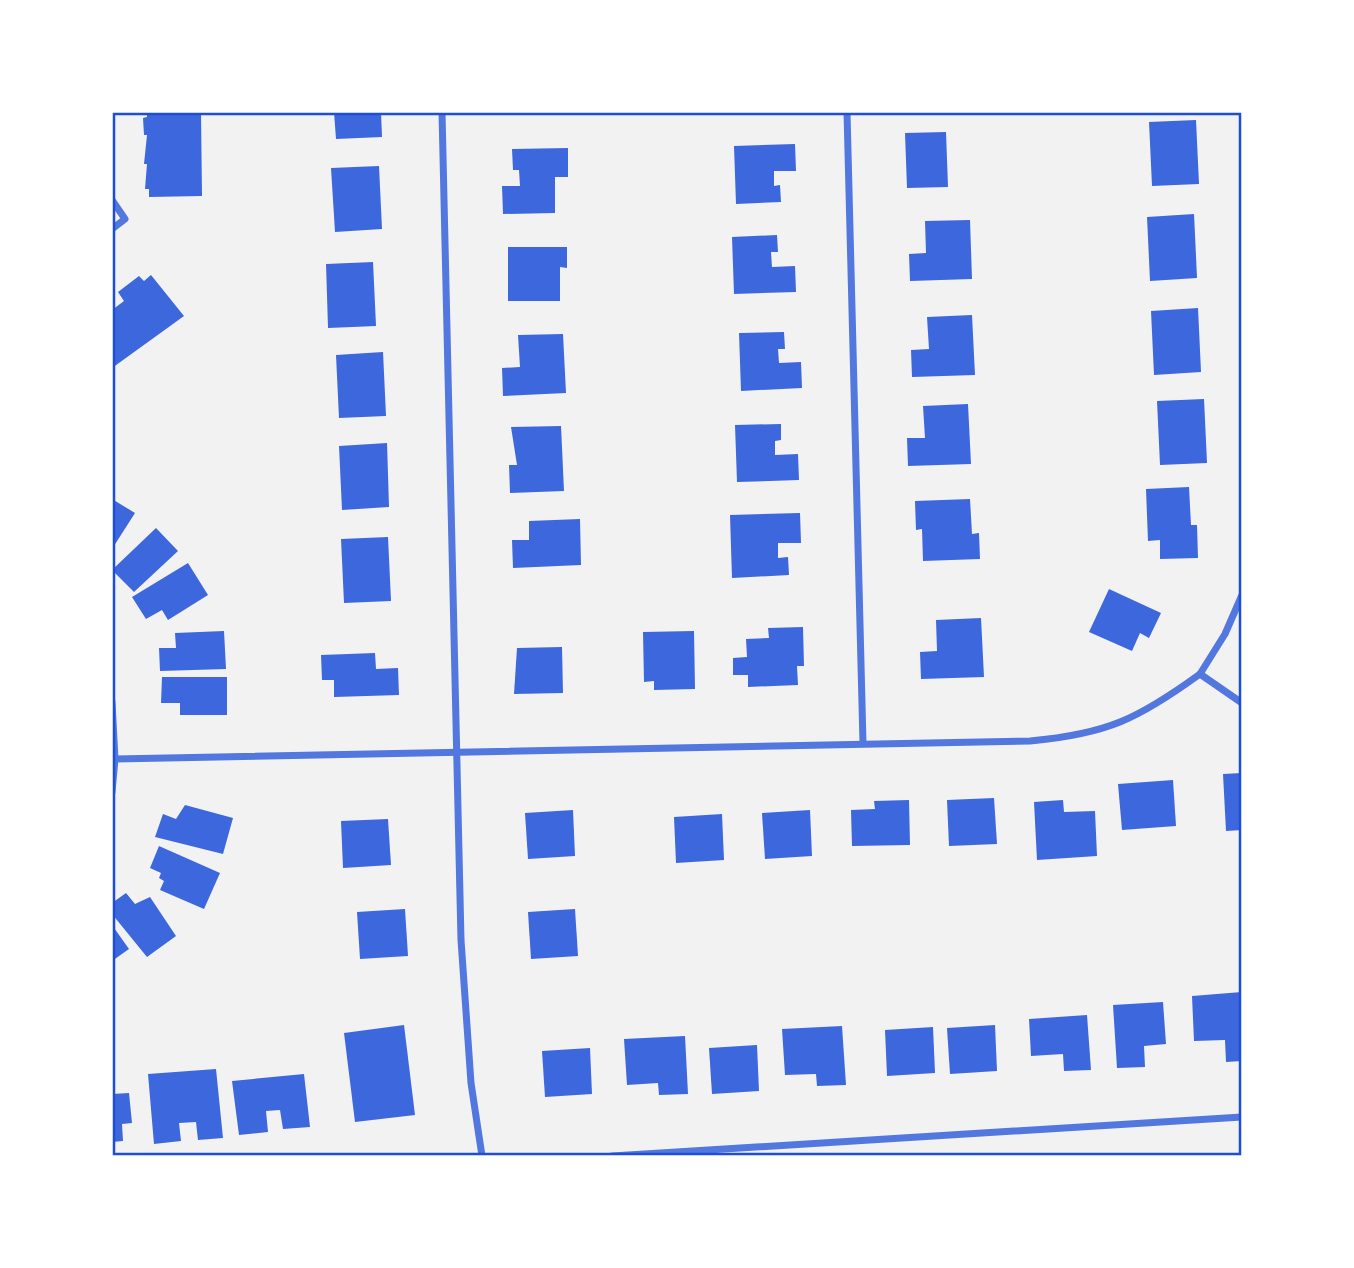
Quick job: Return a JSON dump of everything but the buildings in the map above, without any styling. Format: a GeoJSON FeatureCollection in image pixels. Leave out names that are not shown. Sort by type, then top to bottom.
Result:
{"type":"FeatureCollection","features":[{"type":"Feature","properties":{"kind":"street"},"geometry":{"type":"LineString","coordinates":[[442,112],[455,753],[463,993],[482,1156]]}},
{"type":"Feature","properties":{"kind":"street"},"geometry":{"type":"LineString","coordinates":[[847,112],[863,744]]}},
{"type":"Feature","properties":{"kind":"street"},"geometry":{"type":"LineString","coordinates":[[112,200],[125,219],[112,229]]}},
{"type":"Feature","properties":{"kind":"street"},"geometry":{"type":"LineString","coordinates":[[115,759],[1030,741],[1074,737],[1150,710],[1200,674],[1225,634],[1242,595]]}},
{"type":"Feature","properties":{"kind":"street"},"geometry":{"type":"LineString","coordinates":[[1200,674],[1242,704]]}},
{"type":"Feature","properties":{"kind":"street"},"geometry":{"type":"LineString","coordinates":[[112,702],[115,759],[112,792]]}},
{"type":"Feature","properties":{"kind":"street"},"geometry":{"type":"LineString","coordinates":[[612,1156],[1242,1117]]}}]}
